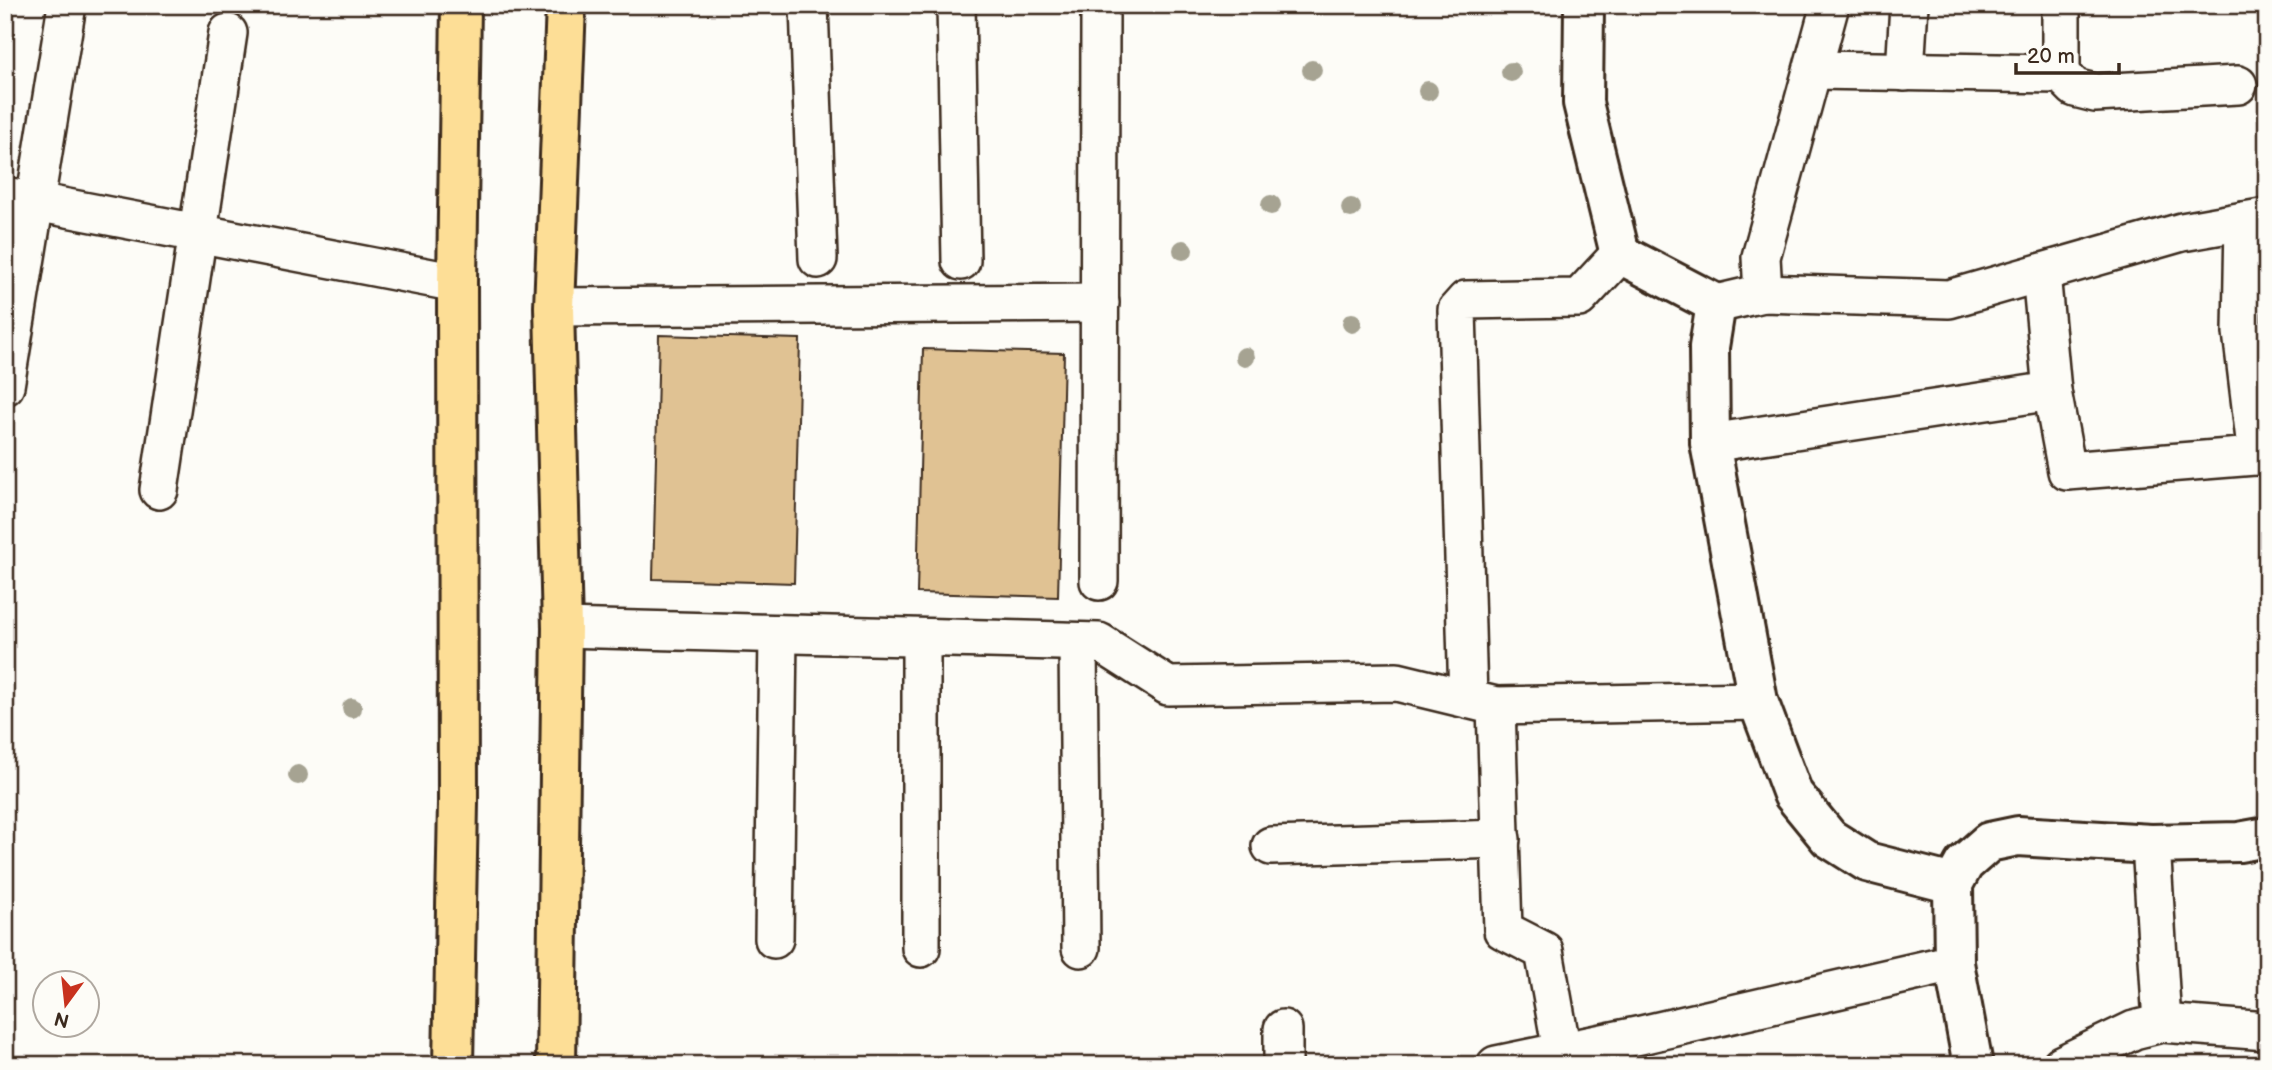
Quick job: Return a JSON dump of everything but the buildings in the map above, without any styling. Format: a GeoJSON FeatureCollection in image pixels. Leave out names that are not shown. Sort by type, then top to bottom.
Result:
{"type":"FeatureCollection","features":[{"type":"Feature","properties":{"kind":"main road"},"geometry":{"type":"LineString","coordinates":[[453,1065],[458,803],[457,283],[461,5]]}},
{"type":"Feature","properties":{"kind":"main road"},"geometry":{"type":"LineString","coordinates":[[556,1065],[562,628],[554,307],[566,5]]}},
{"type":"Feature","properties":{"kind":"street"},"geometry":{"type":"LineString","coordinates":[[5,386],[20,198],[66,5]]}},
{"type":"Feature","properties":{"kind":"street"},"geometry":{"type":"LineString","coordinates":[[809,5],[818,259]]}},
{"type":"Feature","properties":{"kind":"street"},"geometry":{"type":"LineString","coordinates":[[956,5],[961,261]]}},
{"type":"Feature","properties":{"kind":"street"},"geometry":{"type":"LineString","coordinates":[[1099,581],[1100,5]]}},
{"type":"Feature","properties":{"kind":"street"},"geometry":{"type":"LineString","coordinates":[[1584,5],[1583,103],[1620,254],[1716,304],[1763,293],[1949,299],[2182,232],[2256,219],[2242,332],[2262,456],[2067,471],[2052,391],[2041,273]]}},
{"type":"Feature","properties":{"kind":"street"},"geometry":{"type":"LineString","coordinates":[[1763,293],[1761,257],[1830,5]]}},
{"type":"Feature","properties":{"kind":"street"},"geometry":{"type":"LineString","coordinates":[[1905,72],[1909,5]]}},
{"type":"Feature","properties":{"kind":"street"},"geometry":{"type":"LineString","coordinates":[[2061,5],[2061,74],[2074,88],[2095,93],[2238,85]]}},
{"type":"Feature","properties":{"kind":"street"},"geometry":{"type":"LineString","coordinates":[[159,490],[228,33]]}},
{"type":"Feature","properties":{"kind":"street"},"geometry":{"type":"LineString","coordinates":[[1814,70],[2061,74]]}},
{"type":"Feature","properties":{"kind":"street"},"geometry":{"type":"LineString","coordinates":[[20,198],[457,283]]}},
{"type":"Feature","properties":{"kind":"street"},"geometry":{"type":"LineString","coordinates":[[1562,1051],[1544,951],[1503,930],[1501,839],[1482,703],[1457,310],[1466,300],[1579,298],[1620,254]]}},
{"type":"Feature","properties":{"kind":"street"},"geometry":{"type":"LineString","coordinates":[[554,307],[1100,303]]}},
{"type":"Feature","properties":{"kind":"street"},"geometry":{"type":"LineString","coordinates":[[1716,304],[1709,348],[1710,443],[1758,701],[1793,794],[1829,838],[1867,862],[1954,884]]}},
{"type":"Feature","properties":{"kind":"street"},"geometry":{"type":"LineString","coordinates":[[1710,443],[2052,391]]}},
{"type":"Feature","properties":{"kind":"street"},"geometry":{"type":"LineString","coordinates":[[562,628],[1099,642],[1168,687],[1397,682],[1482,703],[1758,701]]}},
{"type":"Feature","properties":{"kind":"street"},"geometry":{"type":"LineString","coordinates":[[774,939],[778,634]]}},
{"type":"Feature","properties":{"kind":"street"},"geometry":{"type":"LineString","coordinates":[[921,638],[921,948]]}},
{"type":"Feature","properties":{"kind":"street"},"geometry":{"type":"LineString","coordinates":[[1078,642],[1081,948]]}},
{"type":"Feature","properties":{"kind":"street"},"geometry":{"type":"LineString","coordinates":[[1973,1065],[1954,963],[1954,884],[1964,864],[1989,842],[2018,836],[2151,844],[2239,842],[2267,837]]}},
{"type":"Feature","properties":{"kind":"street"},"geometry":{"type":"LineString","coordinates":[[1270,846],[1501,839]]}},
{"type":"Feature","properties":{"kind":"street"},"geometry":{"type":"LineString","coordinates":[[2151,844],[2162,1023]]}},
{"type":"Feature","properties":{"kind":"street"},"geometry":{"type":"LineString","coordinates":[[1496,1065],[1562,1051],[1645,1050],[1954,963]]}},
{"type":"Feature","properties":{"kind":"street"},"geometry":{"type":"LineString","coordinates":[[2061,1065],[2134,1030],[2162,1023],[2267,1031]]}},
{"type":"Feature","properties":{"kind":"street"},"geometry":{"type":"LineString","coordinates":[[1283,1028],[1283,1065]]}}]}
